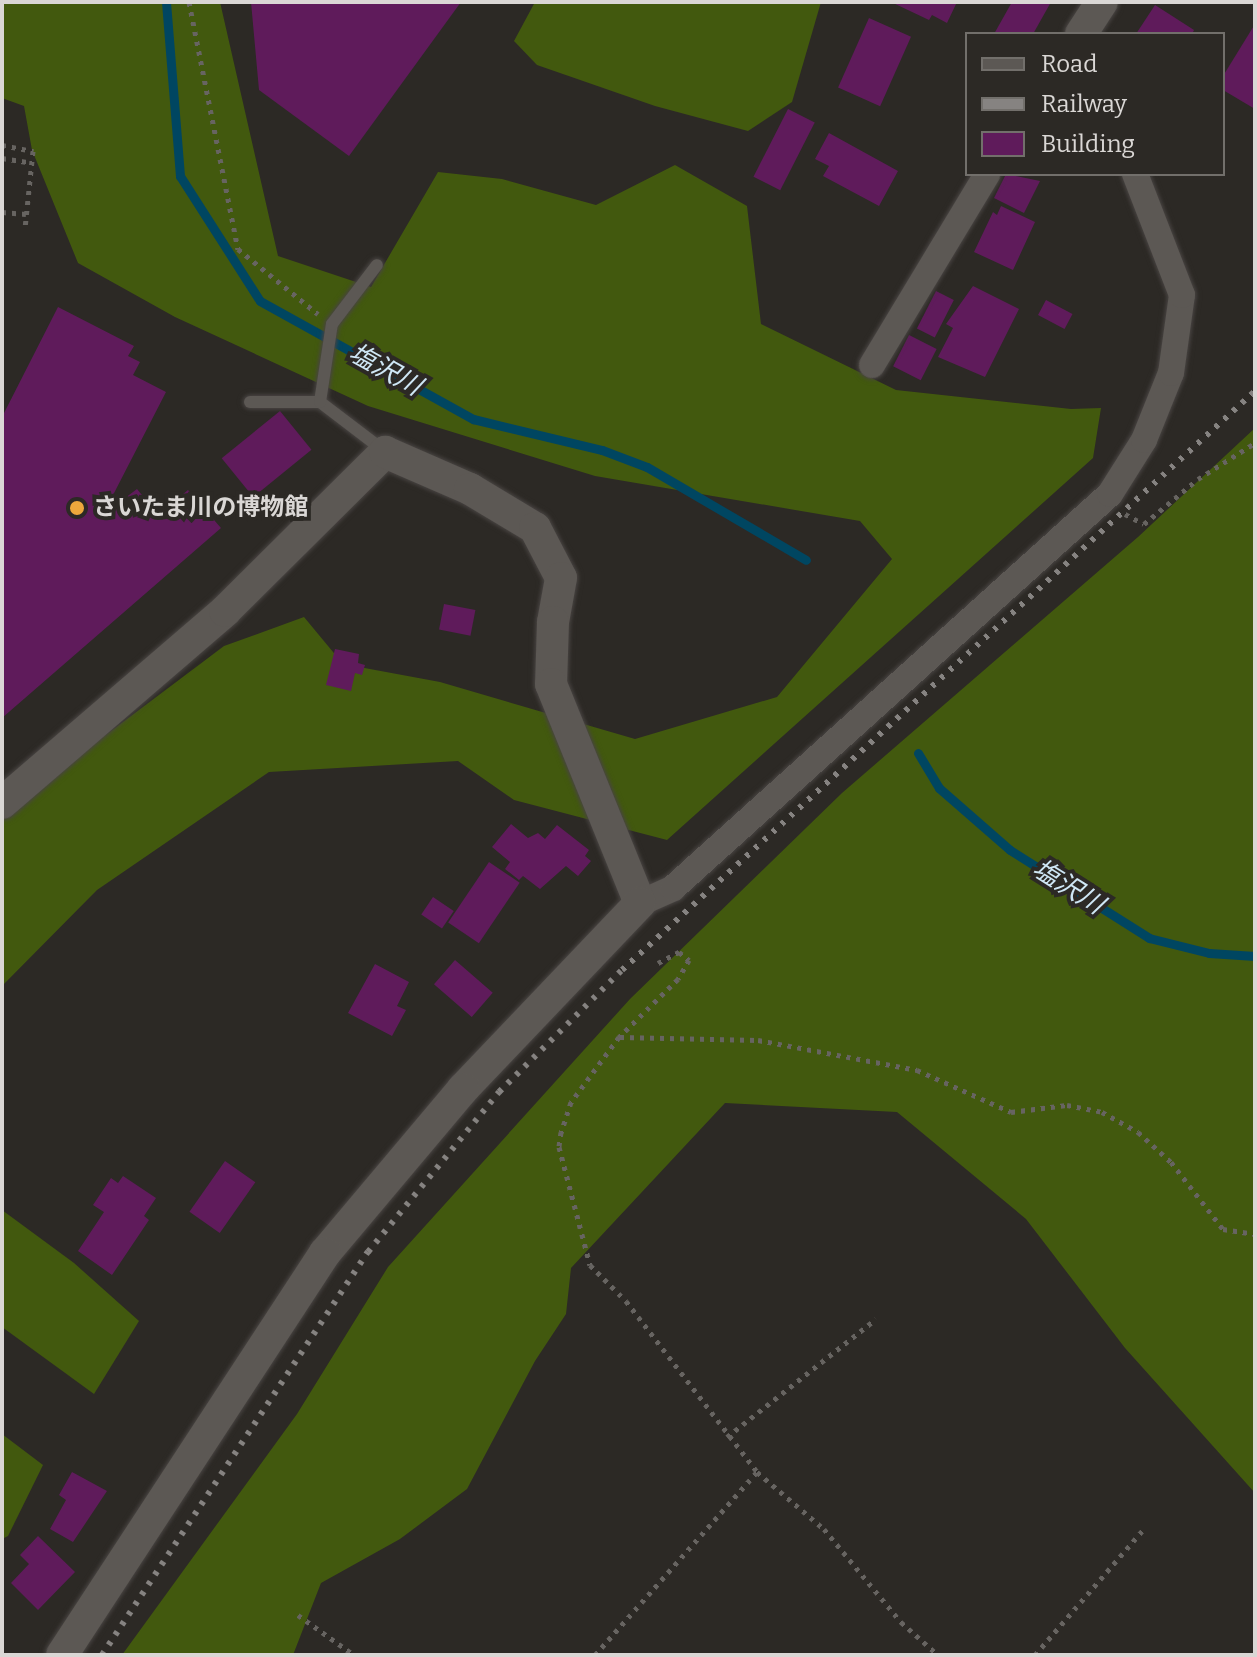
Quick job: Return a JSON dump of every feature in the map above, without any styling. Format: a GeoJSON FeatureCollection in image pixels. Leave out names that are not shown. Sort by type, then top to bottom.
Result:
{"type":"FeatureCollection","features":[{"type":"Feature","properties":{"kind":"street"},"geometry":{"type":"LineString","coordinates":[[1082,32],[1102,2]]}},
{"type":"Feature","properties":{"kind":"street"},"geometry":{"type":"LineString","coordinates":[[872,365],[986,176]]}},
{"type":"Feature","properties":{"kind":"street"},"geometry":{"type":"LineString","coordinates":[[62,1655],[325,1253],[463,1089],[640,903],[673,888],[1110,494],[1144,440],[1171,373],[1182,295],[1136,176]]}},
{"type":"Feature","properties":{"kind":"street"},"geometry":{"type":"LineString","coordinates":[[2,803],[225,611],[385,452],[470,489],[535,528],[561,578],[553,622],[551,684],[632,874],[640,903]]}},
{"type":"Feature","properties":{"kind":"lane"},"geometry":{"type":"LineString","coordinates":[[320,402],[332,324],[377,265]]}},
{"type":"Feature","properties":{"kind":"lane"},"geometry":{"type":"LineString","coordinates":[[250,402],[320,402],[385,452]]}},
{"type":"Feature","properties":{"kind":"path"},"geometry":{"type":"LineString","coordinates":[[189,2],[238,249],[332,324]]}},
{"type":"Feature","properties":{"kind":"path"},"geometry":{"type":"LineString","coordinates":[[2,145],[33,151],[25,228]]}},
{"type":"Feature","properties":{"kind":"path"},"geometry":{"type":"LineString","coordinates":[[2,158],[32,163]]}},
{"type":"Feature","properties":{"kind":"path"},"geometry":{"type":"LineString","coordinates":[[2,212],[26,214]]}},
{"type":"Feature","properties":{"kind":"path"},"geometry":{"type":"LineString","coordinates":[[1110,494],[1122,511],[1144,524],[1198,479],[1255,443]]}},
{"type":"Feature","properties":{"kind":"path"},"geometry":{"type":"LineString","coordinates":[[658,963],[679,952],[689,960],[678,979],[619,1037],[571,1102],[561,1132],[559,1147],[590,1265],[626,1301],[727,1437],[757,1472],[824,1529],[901,1622],[938,1655]]}},
{"type":"Feature","properties":{"kind":"path"},"geometry":{"type":"LineString","coordinates":[[619,1037],[758,1040],[917,1070],[1011,1112],[1067,1105],[1102,1112],[1138,1132],[1171,1162],[1223,1229],[1255,1234]]}},
{"type":"Feature","properties":{"kind":"path"},"geometry":{"type":"LineString","coordinates":[[727,1437],[876,1319]]}},
{"type":"Feature","properties":{"kind":"path"},"geometry":{"type":"LineString","coordinates":[[595,1655],[757,1472]]}},
{"type":"Feature","properties":{"kind":"path"},"geometry":{"type":"LineString","coordinates":[[1035,1655],[1142,1531]]}},
{"type":"Feature","properties":{"kind":"path"},"geometry":{"type":"LineString","coordinates":[[298,1615],[354,1655]]}},
{"type":"Feature","properties":{"kind":"green space"},"geometry":{"type":"Polygon","coordinates":[[[2,2],[220,2],[278,256],[371,287],[438,172],[502,179],[596,205],[675,165],[747,206],[761,324],[896,390],[1071,409],[1101,408],[1093,458],[667,840],[514,800],[458,761],[269,772],[97,890],[2,986],[2,813],[224,646],[304,617],[343,664],[440,682],[635,739],[777,697],[892,559],[860,521],[595,476],[368,406],[175,317],[78,263],[32,150],[24,106],[2,98],[2,2]]]}},
{"type":"Feature","properties":{"kind":"green space"},"geometry":{"type":"Polygon","coordinates":[[[535,2],[821,2],[792,102],[748,131],[655,106],[537,65],[514,41],[535,2]]]}},
{"type":"Feature","properties":{"kind":"green space"},"geometry":{"type":"Polygon","coordinates":[[[1255,428],[1255,1493],[1125,1348],[1026,1219],[897,1112],[725,1103],[571,1268],[566,1314],[535,1361],[467,1489],[400,1539],[321,1583],[293,1655],[122,1655],[297,1414],[388,1267],[630,999],[842,793],[1138,537],[1255,428]]]}},
{"type":"Feature","properties":{"kind":"green space"},"geometry":{"type":"Polygon","coordinates":[[[2,1210],[74,1263],[139,1321],[94,1394],[2,1327],[2,1210]]]}},
{"type":"Feature","properties":{"kind":"green space"},"geometry":{"type":"Polygon","coordinates":[[[2,1434],[43,1465],[8,1536],[2,1539],[2,1434]]]}},
{"type":"Feature","properties":{"kind":"building"},"geometry":{"type":"Polygon","coordinates":[[[251,2],[461,2],[349,156],[259,90],[251,2]]]}},
{"type":"Feature","properties":{"kind":"building"},"geometry":{"type":"Polygon","coordinates":[[[891,2],[957,2],[947,23],[932,15],[929,20],[891,2]]]}},
{"type":"Feature","properties":{"kind":"building"},"geometry":{"type":"Polygon","coordinates":[[[1012,2],[1051,2],[1034,32],[995,32],[1012,2]]]}},
{"type":"Feature","properties":{"kind":"building"},"geometry":{"type":"Polygon","coordinates":[[[1155,5],[1194,30],[1193,32],[1137,32],[1155,5]]]}},
{"type":"Feature","properties":{"kind":"building"},"geometry":{"type":"Polygon","coordinates":[[[869,18],[911,37],[880,106],[838,87],[869,18]]]}},
{"type":"Feature","properties":{"kind":"building"},"geometry":{"type":"Polygon","coordinates":[[[1255,24],[1255,109],[1225,91],[1225,73],[1255,24]]]}},
{"type":"Feature","properties":{"kind":"building"},"geometry":{"type":"Polygon","coordinates":[[[788,109],[815,123],[780,190],[753,177],[788,109]]]}},
{"type":"Feature","properties":{"kind":"building"},"geometry":{"type":"Polygon","coordinates":[[[829,133],[898,171],[879,206],[823,176],[829,166],[815,159],[829,133]]]}},
{"type":"Feature","properties":{"kind":"building"},"geometry":{"type":"Polygon","coordinates":[[[1005,176],[1040,181],[1024,213],[994,198],[1005,176]]]}},
{"type":"Feature","properties":{"kind":"building"},"geometry":{"type":"Polygon","coordinates":[[[1001,206],[1035,222],[1013,270],[974,252],[993,212],[997,215],[1001,206]]]}},
{"type":"Feature","properties":{"kind":"building"},"geometry":{"type":"Polygon","coordinates":[[[973,286],[1019,309],[985,377],[938,357],[953,328],[946,324],[973,286]]]}},
{"type":"Feature","properties":{"kind":"building"},"geometry":{"type":"Polygon","coordinates":[[[936,291],[954,300],[935,338],[917,328],[936,291]]]}},
{"type":"Feature","properties":{"kind":"building"},"geometry":{"type":"Polygon","coordinates":[[[1046,300],[1072,314],[1065,329],[1038,315],[1046,300]]]}},
{"type":"Feature","properties":{"kind":"building","name":"さいたま川の博物館"},"geometry":{"type":"Polygon","coordinates":[[[58,307],[134,346],[128,356],[140,362],[133,375],[166,392],[112,497],[121,501],[137,489],[158,515],[188,490],[221,528],[2,718],[2,417],[58,307]]]}},
{"type":"Feature","properties":{"kind":"building"},"geometry":{"type":"Polygon","coordinates":[[[909,335],[937,349],[921,380],[893,366],[909,335]]]}},
{"type":"Feature","properties":{"kind":"building"},"geometry":{"type":"Polygon","coordinates":[[[280,411],[311,450],[253,497],[222,458],[280,411]]]}},
{"type":"Feature","properties":{"kind":"building"},"geometry":{"type":"Polygon","coordinates":[[[444,604],[475,610],[470,636],[439,630],[444,604]]]}},
{"type":"Feature","properties":{"kind":"building"},"geometry":{"type":"Polygon","coordinates":[[[335,649],[359,654],[358,663],[365,665],[362,675],[355,673],[351,691],[326,685],[335,649]]]}},
{"type":"Feature","properties":{"kind":"building"},"geometry":{"type":"Polygon","coordinates":[[[511,824],[528,838],[538,833],[545,839],[557,825],[589,850],[585,856],[591,861],[578,876],[566,866],[540,889],[523,876],[519,880],[505,869],[510,862],[492,847],[511,824]]]}},
{"type":"Feature","properties":{"kind":"building"},"geometry":{"type":"Polygon","coordinates":[[[489,862],[520,883],[479,943],[448,923],[489,862]]]}},
{"type":"Feature","properties":{"kind":"building"},"geometry":{"type":"Polygon","coordinates":[[[433,897],[454,911],[442,928],[421,914],[433,897]]]}},
{"type":"Feature","properties":{"kind":"building"},"geometry":{"type":"Polygon","coordinates":[[[455,960],[493,993],[472,1017],[434,984],[455,960]]]}},
{"type":"Feature","properties":{"kind":"building"},"geometry":{"type":"Polygon","coordinates":[[[375,964],[409,982],[397,1006],[406,1010],[392,1036],[348,1013],[375,964]]]}},
{"type":"Feature","properties":{"kind":"building"},"geometry":{"type":"Polygon","coordinates":[[[225,1161],[255,1182],[220,1233],[189,1212],[225,1161]]]}},
{"type":"Feature","properties":{"kind":"building"},"geometry":{"type":"Polygon","coordinates":[[[123,1176],[156,1198],[144,1216],[149,1220],[112,1275],[78,1251],[104,1212],[93,1205],[111,1178],[118,1183],[123,1176]]]}},
{"type":"Feature","properties":{"kind":"building"},"geometry":{"type":"Polygon","coordinates":[[[72,1472],[107,1491],[73,1542],[50,1529],[66,1500],[59,1495],[72,1472]]]}},
{"type":"Feature","properties":{"kind":"building"},"geometry":{"type":"Polygon","coordinates":[[[38,1536],[75,1572],[38,1610],[11,1583],[29,1564],[20,1555],[38,1536]]]}},
{"type":"Feature","properties":{"kind":"waterway","name":"塩沢川"},"geometry":{"type":"LineString","coordinates":[[166,2],[180,176],[260,301],[473,419],[602,450],[647,467],[806,560]]}},
{"type":"Feature","properties":{"kind":"waterway","name":"塩沢川"},"geometry":{"type":"LineString","coordinates":[[918,753],[939,788],[1010,850],[1149,938],[1209,953],[1255,956]]}},
{"type":"Feature","properties":{"kind":"railway"},"geometry":{"type":"LineString","coordinates":[[102,1655],[368,1252],[499,1092],[622,970],[1255,391]]}},
{"type":"Feature","properties":{"kind":"place","name":"さいたま川の博物館"},"geometry":{"type":"Point","coordinates":[77,508]}}]}
